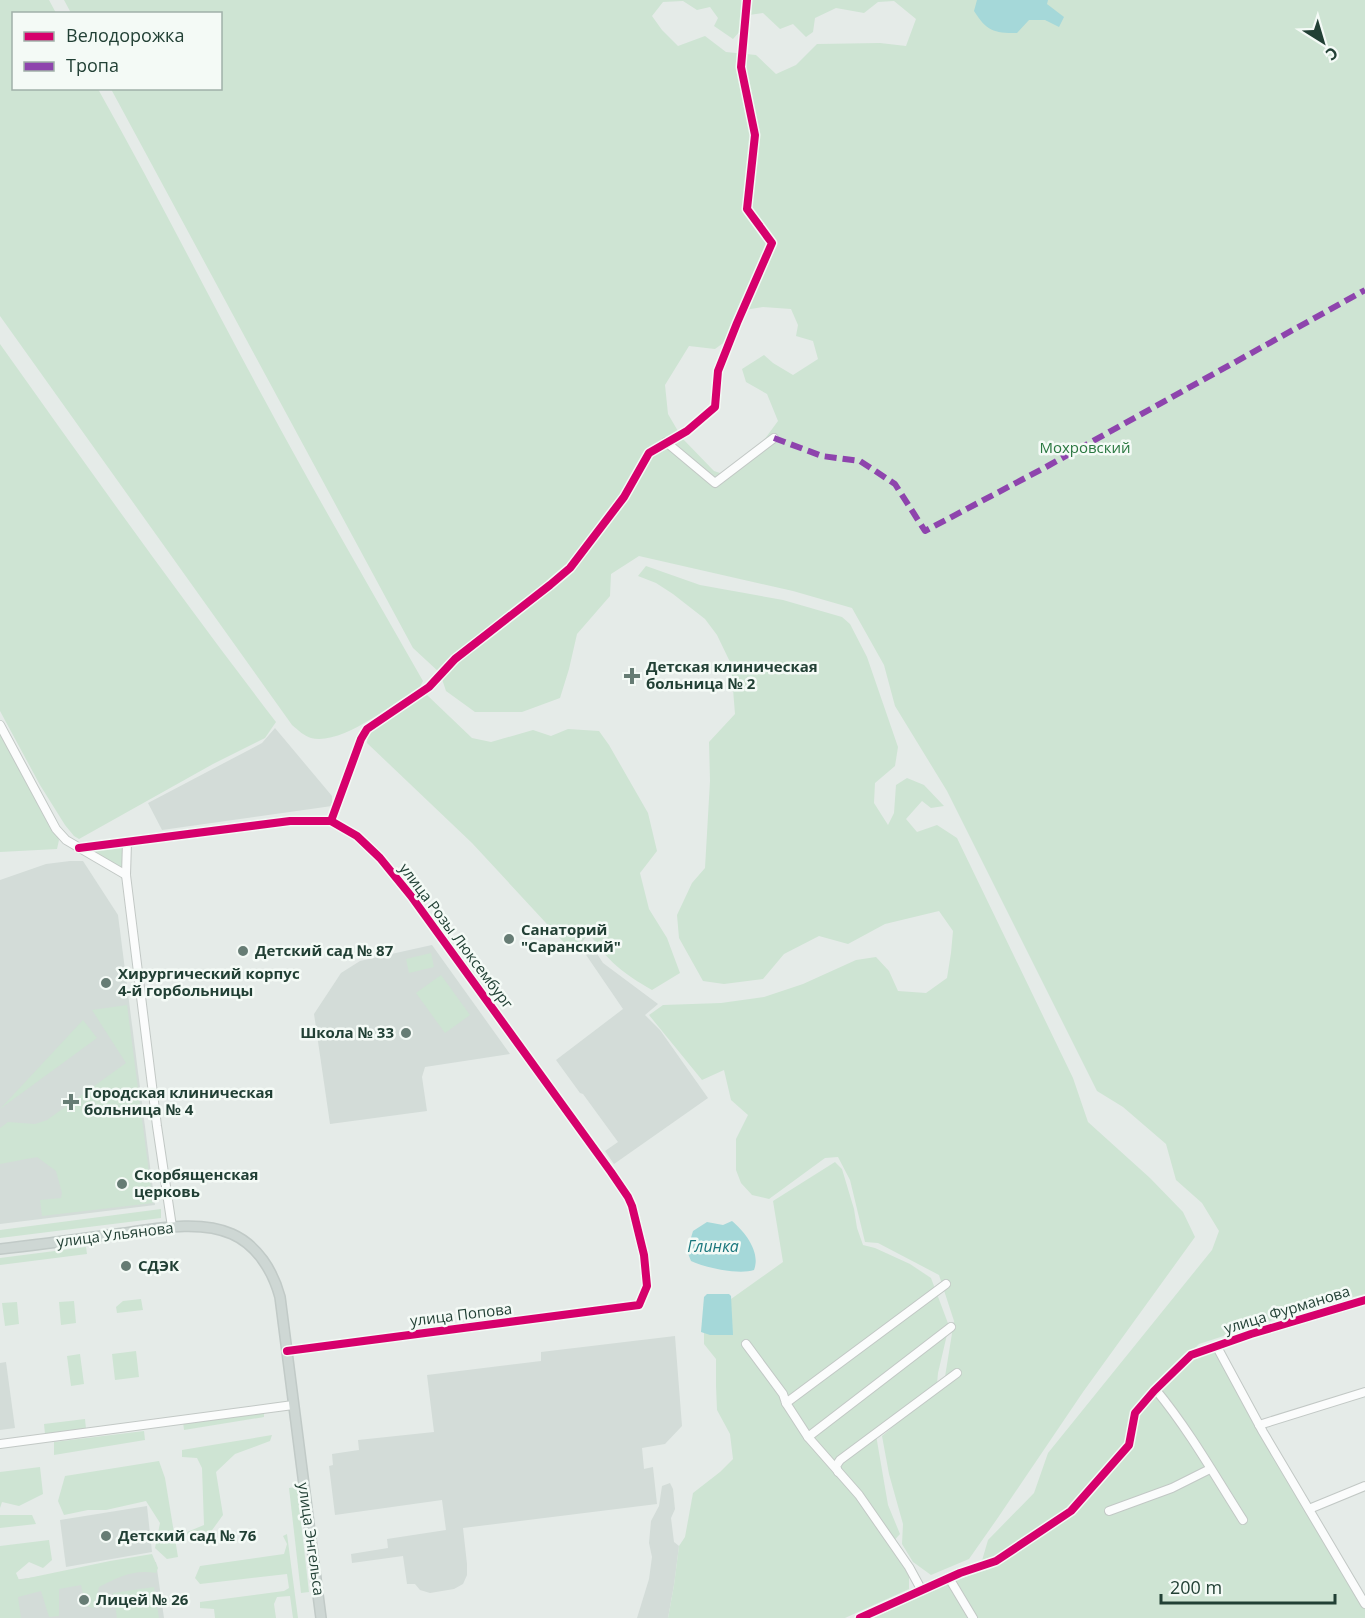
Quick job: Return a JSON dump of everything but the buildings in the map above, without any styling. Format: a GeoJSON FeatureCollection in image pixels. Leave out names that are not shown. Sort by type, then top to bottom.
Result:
{"type":"FeatureCollection","features":[{"type":"Feature","properties":{"kind":"main road","name":"улица Ульянова"},"geometry":{"type":"LineString","coordinates":[[0,1249],[172,1227],[213,1228],[230,1233],[244,1241],[256,1252],[274,1278],[280,1297],[286,1351]]}},
{"type":"Feature","properties":{"kind":"main road"},"geometry":{"type":"LineString","coordinates":[[286,1351],[293,1405]]}},
{"type":"Feature","properties":{"kind":"main road","name":"улица Энгельса"},"geometry":{"type":"LineString","coordinates":[[293,1405],[321,1618]]}},
{"type":"Feature","properties":{"kind":"street"},"geometry":{"type":"LineString","coordinates":[[79,848],[290,820],[331,820],[361,739],[367,729],[429,687],[455,659],[570,568],[624,497],[649,453],[687,431],[715,407],[718,371],[772,243],[747,208],[755,135],[741,67],[747,0]]}},
{"type":"Feature","properties":{"kind":"street"},"geometry":{"type":"LineString","coordinates":[[666,442],[715,483],[774,438]]}},
{"type":"Feature","properties":{"kind":"street"},"geometry":{"type":"LineString","coordinates":[[0,725],[56,828],[66,840],[126,875]]}},
{"type":"Feature","properties":{"kind":"street","name":"улица Розы Люксембург"},"geometry":{"type":"LineString","coordinates":[[331,820],[357,836],[380,858],[411,896],[628,1197],[644,1255],[647,1286],[639,1305]]}},
{"type":"Feature","properties":{"kind":"street"},"geometry":{"type":"LineString","coordinates":[[127,842],[126,875],[155,1115],[172,1227]]}},
{"type":"Feature","properties":{"kind":"street"},"geometry":{"type":"LineString","coordinates":[[786,1403],[946,1284]]}},
{"type":"Feature","properties":{"kind":"street","name":"улица Фурманова"},"geometry":{"type":"LineString","coordinates":[[949,1578],[960,1572],[996,1561],[1071,1511],[1129,1445],[1135,1413],[1191,1355],[1251,1334],[1365,1300]]}},
{"type":"Feature","properties":{"kind":"street","name":"улица Попова"},"geometry":{"type":"LineString","coordinates":[[286,1351],[639,1305]]}},
{"type":"Feature","properties":{"kind":"street"},"geometry":{"type":"LineString","coordinates":[[808,1437],[951,1327]]}},
{"type":"Feature","properties":{"kind":"street"},"geometry":{"type":"LineString","coordinates":[[746,1344],[783,1394],[786,1403],[808,1437],[870,1510],[909,1567],[921,1589]]}},
{"type":"Feature","properties":{"kind":"street"},"geometry":{"type":"LineString","coordinates":[[1216,1347],[1259,1425],[1363,1595],[1365,1604]]}},
{"type":"Feature","properties":{"kind":"street"},"geometry":{"type":"LineString","coordinates":[[838,1472],[836,1466],[840,1460],[957,1373]]}},
{"type":"Feature","properties":{"kind":"street"},"geometry":{"type":"LineString","coordinates":[[1156,1390],[1243,1520]]}},
{"type":"Feature","properties":{"kind":"street"},"geometry":{"type":"LineString","coordinates":[[1259,1425],[1365,1392]]}},
{"type":"Feature","properties":{"kind":"street"},"geometry":{"type":"LineString","coordinates":[[0,1444],[293,1405]]}},
{"type":"Feature","properties":{"kind":"street"},"geometry":{"type":"LineString","coordinates":[[1109,1511],[1172,1488],[1210,1469]]}},
{"type":"Feature","properties":{"kind":"street"},"geometry":{"type":"LineString","coordinates":[[1309,1509],[1365,1486]]}},
{"type":"Feature","properties":{"kind":"street"},"geometry":{"type":"LineString","coordinates":[[860,1618],[949,1578],[973,1618]]}},
{"type":"Feature","properties":{"kind":"shaded area"},"geometry":{"type":"Polygon","coordinates":[[[275,728],[332,796],[332,806],[162,830],[148,803],[262,743],[275,728]]]}},
{"type":"Feature","properties":{"kind":"shaded area","name":"Городская клиническая больница № 4"},"geometry":{"type":"Polygon","coordinates":[[[83,861],[118,915],[155,1205],[0,1224],[0,880],[46,864],[83,861]]]}},
{"type":"Feature","properties":{"kind":"shaded area"},"geometry":{"type":"Polygon","coordinates":[[[590,943],[603,963],[658,1004],[645,1015],[660,1030],[708,1098],[614,1164],[605,1151],[618,1142],[556,1060],[623,1009],[582,949],[590,943]]]}},
{"type":"Feature","properties":{"kind":"shaded area","name":"Школа № 33"},"geometry":{"type":"Polygon","coordinates":[[[432,945],[510,1054],[425,1067],[422,1077],[427,1111],[330,1124],[314,1014],[341,973],[360,961],[432,945]]]}},
{"type":"Feature","properties":{"kind":"shaded area"},"geometry":{"type":"Polygon","coordinates":[[[675,1336],[682,1426],[665,1444],[642,1448],[644,1469],[653,1467],[657,1504],[463,1528],[467,1575],[463,1584],[454,1589],[430,1593],[420,1590],[415,1584],[407,1584],[403,1556],[352,1563],[351,1554],[388,1548],[387,1539],[446,1530],[442,1500],[335,1515],[329,1466],[333,1465],[332,1454],[359,1450],[358,1440],[434,1432],[427,1375],[541,1361],[541,1352],[675,1336]]]}},
{"type":"Feature","properties":{"kind":"shaded area"},"geometry":{"type":"Polygon","coordinates":[[[6,1362],[15,1428],[0,1430],[0,1363],[6,1362]]]}},
{"type":"Feature","properties":{"kind":"shaded area"},"geometry":{"type":"Polygon","coordinates":[[[670,1483],[673,1489],[675,1509],[671,1518],[674,1542],[679,1546],[668,1618],[637,1618],[649,1579],[652,1557],[649,1543],[651,1521],[659,1506],[662,1486],[670,1483]]]}},
{"type":"Feature","properties":{"kind":"shaded area","name":"Детский сад № 76"},"geometry":{"type":"Polygon","coordinates":[[[147,1506],[152,1552],[66,1567],[60,1520],[147,1506]]]}},
{"type":"Feature","properties":{"kind":"shaded area","name":"Лицей № 26"},"geometry":{"type":"Polygon","coordinates":[[[156,1562],[164,1618],[10,1618],[5,1581],[156,1562]]]}},
{"type":"Feature","properties":{"kind":"green space"},"geometry":{"type":"Polygon","coordinates":[[[0,0],[49,0],[55,12],[12,12],[12,90],[99,90],[282,433],[423,681],[420,687],[367,722],[337,736],[323,739],[311,738],[292,725],[0,316],[0,0]]]}},
{"type":"Feature","properties":{"kind":"green space","name":"Мохровский"},"geometry":{"type":"Polygon","coordinates":[[[64,0],[1365,0],[1365,1294],[1303,1310],[1199,1344],[1131,1413],[1122,1452],[1129,1445],[1135,1413],[1191,1355],[1217,1347],[1365,1604],[1365,1618],[873,1618],[992,1566],[981,1564],[988,1540],[1034,1493],[1048,1453],[1212,1250],[1219,1231],[1202,1203],[1176,1180],[1166,1144],[1123,1107],[1097,1091],[947,791],[895,706],[884,665],[852,608],[793,591],[639,556],[611,574],[610,596],[577,634],[560,698],[522,712],[475,712],[446,691],[440,673],[413,648],[112,90],[222,90],[222,12],[70,12],[64,0]],[[683,1],[663,2],[652,16],[678,46],[705,36],[726,52],[756,55],[776,74],[796,65],[817,44],[880,43],[906,46],[916,19],[894,1],[878,2],[864,13],[836,8],[815,18],[813,32],[806,37],[793,24],[780,29],[763,13],[749,15],[742,29],[733,39],[714,26],[718,18],[710,7],[697,10],[683,1]],[[763,307],[738,311],[726,341],[715,349],[689,346],[665,385],[668,414],[682,438],[714,471],[723,474],[761,444],[778,421],[767,394],[746,382],[742,369],[764,355],[793,375],[818,359],[813,341],[796,336],[798,325],[791,309],[763,307]]]}},
{"type":"Feature","properties":{"kind":"green space"},"geometry":{"type":"Polygon","coordinates":[[[0,344],[136,534],[276,722],[265,738],[213,764],[79,839],[65,825],[40,785],[0,711],[0,344]]]}},
{"type":"Feature","properties":{"kind":"green space"},"geometry":{"type":"Polygon","coordinates":[[[646,566],[700,585],[783,600],[842,617],[850,624],[867,657],[898,747],[895,766],[875,783],[874,803],[888,825],[894,813],[896,785],[907,778],[924,785],[944,806],[931,808],[922,801],[906,819],[917,832],[937,825],[957,838],[1073,1078],[1088,1122],[1150,1178],[1183,1212],[1195,1237],[1083,1392],[969,1559],[931,1575],[913,1562],[902,1544],[903,1524],[889,1474],[882,1436],[944,1383],[954,1321],[939,1275],[878,1243],[865,1242],[850,1180],[838,1157],[825,1158],[769,1199],[752,1195],[741,1183],[736,1170],[736,1139],[748,1115],[731,1100],[724,1070],[702,1080],[649,1015],[663,1005],[721,1003],[764,997],[803,984],[856,960],[876,957],[889,971],[898,991],[926,993],[947,978],[953,931],[939,911],[885,924],[848,944],[819,936],[784,954],[763,979],[724,984],[703,981],[679,938],[677,915],[692,883],[705,868],[710,781],[709,742],[735,714],[731,664],[717,635],[705,619],[656,583],[638,576],[646,566]]]}},
{"type":"Feature","properties":{"kind":"green space"},"geometry":{"type":"Polygon","coordinates":[[[427,695],[472,738],[491,742],[533,730],[551,736],[568,729],[599,731],[648,813],[657,851],[640,873],[649,909],[667,938],[680,973],[652,990],[617,966],[589,933],[571,950],[472,843],[367,743],[368,733],[427,695]]]}},
{"type":"Feature","properties":{"kind":"green space"},"geometry":{"type":"Polygon","coordinates":[[[0,732],[59,840],[57,849],[0,852],[0,732]]]}},
{"type":"Feature","properties":{"kind":"green space"},"geometry":{"type":"Polygon","coordinates":[[[124,846],[123,869],[90,850],[124,846]]]}},
{"type":"Feature","properties":{"kind":"green space"},"geometry":{"type":"Polygon","coordinates":[[[431,953],[434,967],[409,973],[406,959],[431,953]]]}},
{"type":"Feature","properties":{"kind":"green space"},"geometry":{"type":"Polygon","coordinates":[[[441,975],[470,1015],[445,1033],[416,993],[441,975]]]}},
{"type":"Feature","properties":{"kind":"green space"},"geometry":{"type":"Polygon","coordinates":[[[127,1005],[153,1203],[42,1216],[40,1200],[61,1198],[62,1193],[56,1171],[37,1157],[0,1164],[0,1128],[8,1122],[35,1124],[47,1120],[126,1063],[92,1010],[127,1005]]]}},
{"type":"Feature","properties":{"kind":"green space"},"geometry":{"type":"Polygon","coordinates":[[[83,1020],[97,1038],[0,1109],[83,1020]]]}},
{"type":"Feature","properties":{"kind":"green space"},"geometry":{"type":"Polygon","coordinates":[[[835,1162],[842,1169],[863,1245],[910,1264],[931,1278],[949,1326],[937,1384],[876,1435],[888,1505],[900,1534],[890,1545],[909,1573],[909,1589],[845,1618],[668,1618],[679,1546],[685,1537],[693,1493],[733,1459],[730,1434],[717,1410],[716,1359],[704,1344],[704,1316],[783,1262],[773,1201],[835,1162]]]}},
{"type":"Feature","properties":{"kind":"green space"},"geometry":{"type":"Polygon","coordinates":[[[161,1209],[161,1218],[0,1238],[0,1230],[161,1209]]]}},
{"type":"Feature","properties":{"kind":"green space"},"geometry":{"type":"Polygon","coordinates":[[[86,1247],[87,1254],[0,1265],[0,1258],[86,1247]]]}},
{"type":"Feature","properties":{"kind":"green space"},"geometry":{"type":"Polygon","coordinates":[[[141,1299],[143,1310],[117,1313],[116,1307],[123,1301],[141,1299]]]}},
{"type":"Feature","properties":{"kind":"green space"},"geometry":{"type":"Polygon","coordinates":[[[74,1301],[76,1323],[61,1325],[59,1302],[74,1301]]]}},
{"type":"Feature","properties":{"kind":"green space"},"geometry":{"type":"Polygon","coordinates":[[[17,1302],[19,1324],[5,1326],[2,1303],[17,1302]]]}},
{"type":"Feature","properties":{"kind":"green space"},"geometry":{"type":"Polygon","coordinates":[[[136,1351],[139,1377],[115,1380],[112,1354],[136,1351]]]}},
{"type":"Feature","properties":{"kind":"green space"},"geometry":{"type":"Polygon","coordinates":[[[80,1354],[84,1384],[71,1386],[67,1356],[80,1354]]]}},
{"type":"Feature","properties":{"kind":"green space"},"geometry":{"type":"Polygon","coordinates":[[[264,1412],[264,1417],[184,1430],[183,1422],[264,1412]]]}},
{"type":"Feature","properties":{"kind":"green space"},"geometry":{"type":"Polygon","coordinates":[[[85,1419],[86,1429],[45,1434],[44,1424],[85,1419]]]}},
{"type":"Feature","properties":{"kind":"green space"},"geometry":{"type":"Polygon","coordinates":[[[144,1431],[145,1440],[54,1455],[54,1442],[144,1431]]]}},
{"type":"Feature","properties":{"kind":"green space"},"geometry":{"type":"Polygon","coordinates":[[[272,1435],[270,1441],[235,1454],[216,1472],[223,1515],[210,1533],[189,1540],[187,1532],[204,1525],[202,1468],[197,1458],[182,1457],[182,1450],[272,1435]]]}},
{"type":"Feature","properties":{"kind":"green space"},"geometry":{"type":"Polygon","coordinates":[[[159,1461],[165,1478],[178,1557],[167,1559],[155,1548],[160,1523],[146,1501],[106,1510],[88,1510],[64,1515],[58,1501],[65,1476],[159,1461]]]}},
{"type":"Feature","properties":{"kind":"green space"},"geometry":{"type":"Polygon","coordinates":[[[40,1467],[43,1494],[19,1506],[2,1502],[0,1508],[0,1472],[40,1467]]]}},
{"type":"Feature","properties":{"kind":"green space"},"geometry":{"type":"Polygon","coordinates":[[[297,1487],[309,1592],[301,1593],[289,1488],[297,1487]]]}},
{"type":"Feature","properties":{"kind":"green space"},"geometry":{"type":"Polygon","coordinates":[[[0,1515],[32,1515],[36,1524],[0,1528],[0,1515]]]}},
{"type":"Feature","properties":{"kind":"green space"},"geometry":{"type":"Polygon","coordinates":[[[287,1534],[298,1618],[293,1618],[290,1596],[277,1597],[274,1604],[276,1618],[215,1618],[214,1609],[200,1608],[200,1602],[284,1591],[289,1588],[287,1574],[200,1584],[195,1578],[200,1566],[284,1554],[287,1544],[283,1536],[287,1534]]]}},
{"type":"Feature","properties":{"kind":"green space"},"geometry":{"type":"Polygon","coordinates":[[[49,1540],[52,1560],[43,1568],[29,1562],[16,1573],[19,1580],[152,1554],[158,1568],[156,1573],[133,1573],[99,1587],[94,1608],[86,1606],[81,1585],[59,1589],[59,1616],[49,1617],[41,1591],[18,1597],[21,1618],[0,1618],[0,1546],[49,1540]]]}},
{"type":"Feature","properties":{"kind":"green space"},"geometry":{"type":"Polygon","coordinates":[[[154,1587],[159,1618],[117,1618],[113,1593],[154,1587]]]}},
{"type":"Feature","properties":{"kind":"water"},"geometry":{"type":"Polygon","coordinates":[[[977,0],[1048,0],[1047,4],[1064,17],[1059,27],[1045,20],[1029,20],[1017,33],[996,31],[987,27],[974,11],[977,0]]]}},
{"type":"Feature","properties":{"kind":"water","name":"Глинка"},"geometry":{"type":"Polygon","coordinates":[[[732,1221],[747,1237],[754,1249],[756,1263],[754,1270],[740,1272],[722,1270],[691,1261],[687,1251],[693,1231],[707,1222],[723,1225],[732,1221]]]}},
{"type":"Feature","properties":{"kind":"water"},"geometry":{"type":"Polygon","coordinates":[[[707,1294],[729,1294],[731,1296],[733,1335],[710,1335],[701,1332],[704,1297],[707,1294]]]}},
{"type":"Feature","properties":{"kind":"marked path"},"geometry":{"type":"LineString","coordinates":[[774,438],[822,456],[860,461],[895,484],[925,531],[1046,467],[1365,290]]}},
{"type":"Feature","properties":{"kind":"cycle path"},"geometry":{"type":"LineString","coordinates":[[331,821],[361,739],[367,729],[429,687],[455,659],[570,568],[624,497],[649,453],[687,431],[715,407],[718,371],[772,243],[747,209],[755,135],[741,67],[747,0]]}},
{"type":"Feature","properties":{"kind":"cycle path"},"geometry":{"type":"LineString","coordinates":[[79,848],[290,821],[331,821],[357,836],[380,858],[411,896],[611,1172],[632,1206],[644,1255],[647,1286],[639,1305],[287,1351]]}},
{"type":"Feature","properties":{"kind":"cycle path"},"geometry":{"type":"LineString","coordinates":[[860,1618],[960,1573],[996,1561],[1071,1511],[1129,1445],[1135,1413],[1191,1355],[1251,1334],[1365,1300]]}},
{"type":"Feature","properties":{"kind":"place","name":"Детская клиническая больница № 2"},"geometry":{"type":"Point","coordinates":[632,676]}},
{"type":"Feature","properties":{"kind":"place","name":"Санаторий \"Саранский\""},"geometry":{"type":"Point","coordinates":[509,939]}},
{"type":"Feature","properties":{"kind":"place","name":"Детский сад № 87"},"geometry":{"type":"Point","coordinates":[243,951]}},
{"type":"Feature","properties":{"kind":"place","name":"Хирургический корпус 4-й горбольницы"},"geometry":{"type":"Point","coordinates":[106,983]}},
{"type":"Feature","properties":{"kind":"place","name":"Школа № 33"},"geometry":{"type":"Point","coordinates":[406,1033]}},
{"type":"Feature","properties":{"kind":"place","name":"Городская клиническая больница № 4"},"geometry":{"type":"Point","coordinates":[71,1102]}},
{"type":"Feature","properties":{"kind":"place","name":"Скорбященская церковь"},"geometry":{"type":"Point","coordinates":[122,1184]}},
{"type":"Feature","properties":{"kind":"place","name":"СДЭК"},"geometry":{"type":"Point","coordinates":[126,1266]}},
{"type":"Feature","properties":{"kind":"place","name":"Детский сад № 76"},"geometry":{"type":"Point","coordinates":[106,1536]}},
{"type":"Feature","properties":{"kind":"place","name":"Лицей № 26"},"geometry":{"type":"Point","coordinates":[84,1600]}}]}
